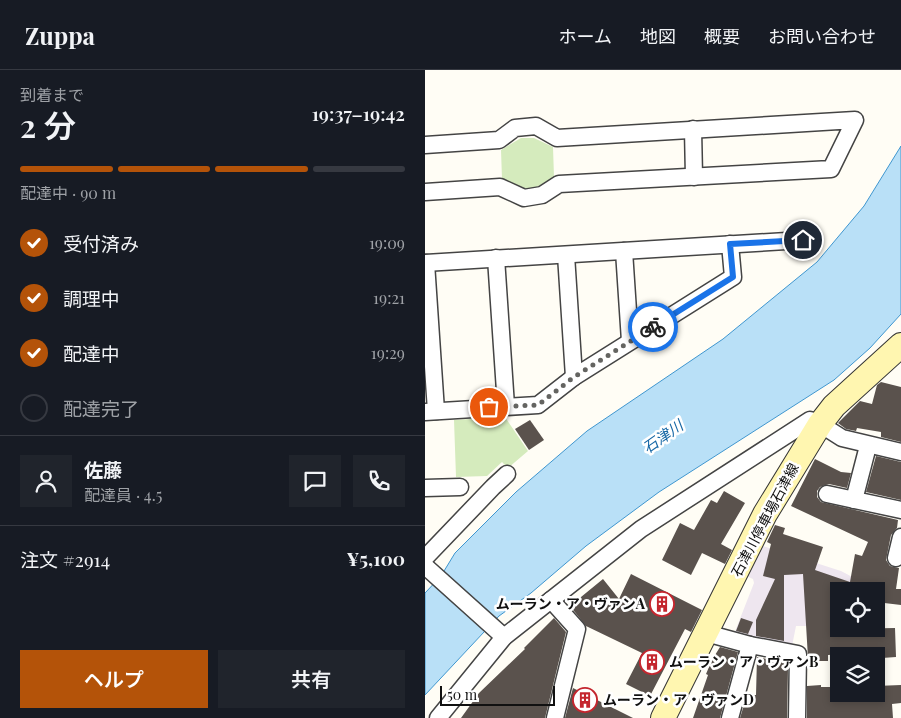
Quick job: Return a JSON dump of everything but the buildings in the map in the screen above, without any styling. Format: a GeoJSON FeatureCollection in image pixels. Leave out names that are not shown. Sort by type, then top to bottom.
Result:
{"type":"FeatureCollection","features":[{"type":"Feature","properties":{"kind":"main road","name":"石津川停車場石津線"},"geometry":{"type":"LineString","coordinates":[[663,718],[765,514],[820,424],[850,390],[901,345]]}},
{"type":"Feature","properties":{"kind":"street"},"geometry":{"type":"LineString","coordinates":[[425,145],[499,140],[515,128],[536,126],[557,138],[855,120],[831,169],[559,184],[542,196],[524,198],[500,187],[425,192]]}},
{"type":"Feature","properties":{"kind":"street"},"geometry":{"type":"LineString","coordinates":[[693,130],[694,177]]}},
{"type":"Feature","properties":{"kind":"street"},"geometry":{"type":"LineString","coordinates":[[730,244],[733,277],[574,377],[538,405],[430,411],[425,263],[496,258],[566,255],[730,244],[803,240]]}},
{"type":"Feature","properties":{"kind":"street"},"geometry":{"type":"LineString","coordinates":[[624,251],[630,342]]}},
{"type":"Feature","properties":{"kind":"street"},"geometry":{"type":"LineString","coordinates":[[566,255],[574,377]]}},
{"type":"Feature","properties":{"kind":"street"},"geometry":{"type":"LineString","coordinates":[[496,258],[506,406]]}},
{"type":"Feature","properties":{"kind":"street"},"geometry":{"type":"LineString","coordinates":[[438,718],[504,637],[641,529],[810,420],[842,438],[868,446],[901,452]]}},
{"type":"Feature","properties":{"kind":"street"},"geometry":{"type":"LineString","coordinates":[[854,500],[868,446]]}},
{"type":"Feature","properties":{"kind":"street"},"geometry":{"type":"LineString","coordinates":[[425,558],[507,474]]}},
{"type":"Feature","properties":{"kind":"street"},"geometry":{"type":"LineString","coordinates":[[425,488],[460,487]]}},
{"type":"Feature","properties":{"kind":"street"},"geometry":{"type":"LineString","coordinates":[[827,494],[901,510]]}},
{"type":"Feature","properties":{"kind":"street"},"geometry":{"type":"LineString","coordinates":[[896,558],[901,537]]}},
{"type":"Feature","properties":{"kind":"street"},"geometry":{"type":"LineString","coordinates":[[425,566],[504,637]]}},
{"type":"Feature","properties":{"kind":"street"},"geometry":{"type":"LineString","coordinates":[[551,600],[577,629],[555,718]]}},
{"type":"Feature","properties":{"kind":"street"},"geometry":{"type":"LineString","coordinates":[[706,633],[750,645],[798,654],[797,718]]}},
{"type":"Feature","properties":{"kind":"street"},"geometry":{"type":"LineString","coordinates":[[730,718],[750,645]]}},
{"type":"Feature","properties":{"kind":"shaded area"},"geometry":{"type":"Polygon","coordinates":[[[760,545],[841,571],[866,582],[830,582],[830,626],[796,626],[792,646],[734,634],[754,583],[753,579],[744,575],[760,545]]]}},
{"type":"Feature","properties":{"kind":"green space"},"geometry":{"type":"Polygon","coordinates":[[[521,138],[534,138],[553,147],[554,177],[534,188],[523,188],[502,179],[501,150],[521,138]]]}},
{"type":"Feature","properties":{"kind":"green space"},"geometry":{"type":"Polygon","coordinates":[[[505,417],[528,451],[508,468],[502,462],[487,476],[456,477],[454,420],[505,417]]]}},
{"type":"Feature","properties":{"kind":"water","name":"石津川"},"geometry":{"type":"Polygon","coordinates":[[[901,146],[901,314],[870,348],[834,380],[659,492],[586,546],[531,593],[499,616],[425,695],[425,593],[441,576],[455,553],[516,492],[587,431],[723,339],[817,262],[864,206],[901,146]]]}},
{"type":"Feature","properties":{"kind":"way so far"},"geometry":{"type":"LineString","coordinates":[[489,407],[538,405],[574,377],[653,327]]}},
{"type":"Feature","properties":{"kind":"place","name":"ムーラン・ア・ヴァンA"},"geometry":{"type":"Point","coordinates":[662,604]}},
{"type":"Feature","properties":{"kind":"place","name":"ムーラン・ア・ヴァンB"},"geometry":{"type":"Point","coordinates":[652,662]}},
{"type":"Feature","properties":{"kind":"place","name":"ムーラン・ア・ヴァンD"},"geometry":{"type":"Point","coordinates":[585,700]}},
{"type":"Feature","properties":{"kind":"route"},"geometry":{"type":"LineString","coordinates":[[653,327],[733,277],[730,244],[803,240]]}}]}
